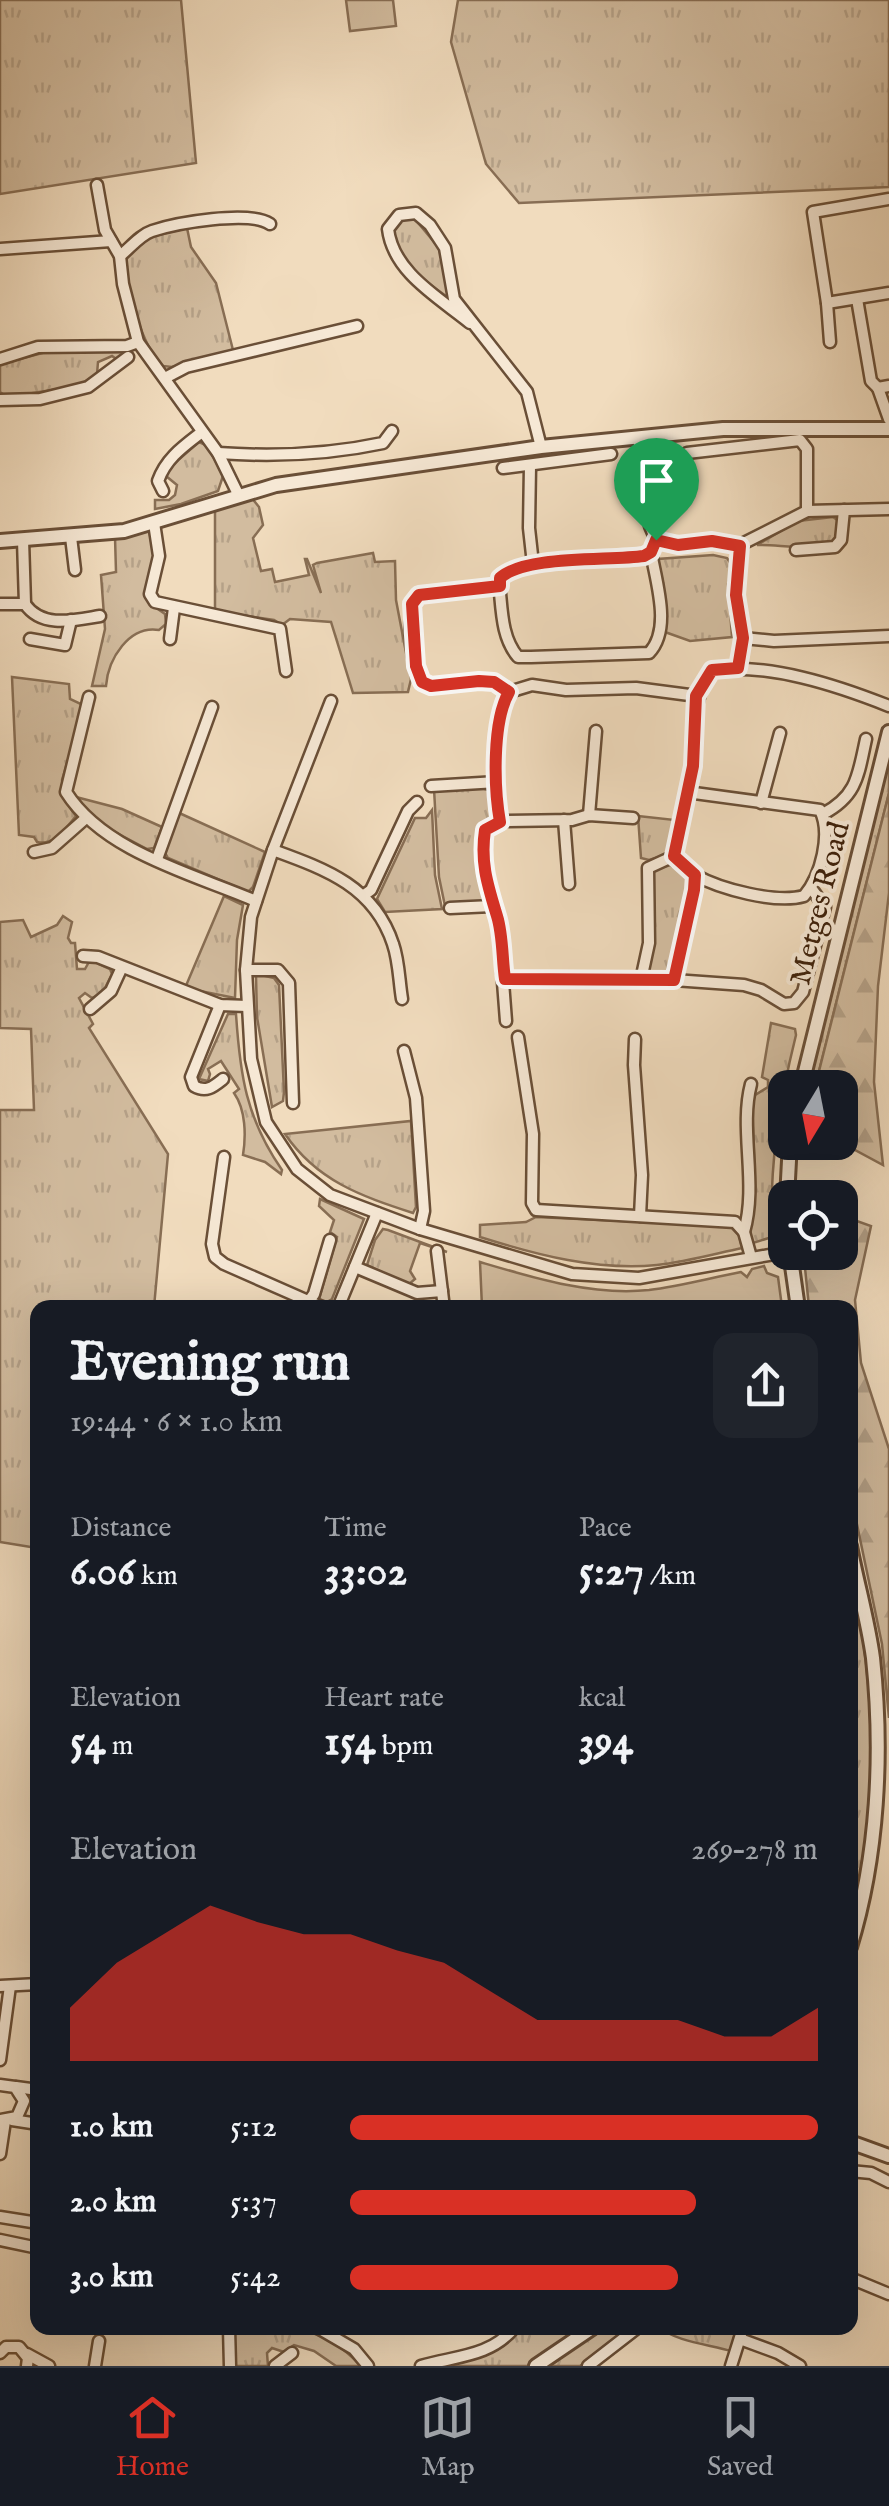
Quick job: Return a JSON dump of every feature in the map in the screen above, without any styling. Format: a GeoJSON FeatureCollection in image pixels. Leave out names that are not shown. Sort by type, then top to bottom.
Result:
{"type":"FeatureCollection","features":[{"type":"Feature","properties":{"kind":"street"},"geometry":{"type":"LineString","coordinates":[[97,186],[105,230],[120,256],[138,342],[218,453],[239,496]]}},
{"type":"Feature","properties":{"kind":"street"},"geometry":{"type":"LineString","coordinates":[[830,342],[813,212],[889,199]]}},
{"type":"Feature","properties":{"kind":"street"},"geometry":{"type":"LineString","coordinates":[[470,324],[411,275],[390,249],[388,229],[399,215],[416,213],[430,224],[445,248],[454,299],[526,392],[541,447]]}},
{"type":"Feature","properties":{"kind":"street"},"geometry":{"type":"LineString","coordinates":[[120,256],[147,232],[218,219],[260,217],[270,224]]}},
{"type":"Feature","properties":{"kind":"street"},"geometry":{"type":"LineString","coordinates":[[0,249],[111,241]]}},
{"type":"Feature","properties":{"kind":"street"},"geometry":{"type":"LineString","coordinates":[[826,304],[889,293]]}},
{"type":"Feature","properties":{"kind":"street"},"geometry":{"type":"LineString","coordinates":[[856,299],[870,380],[883,387],[889,419]]}},
{"type":"Feature","properties":{"kind":"street"},"geometry":{"type":"LineString","coordinates":[[165,378],[186,368],[357,326]]}},
{"type":"Feature","properties":{"kind":"street"},"geometry":{"type":"LineString","coordinates":[[0,359],[38,347],[127,346],[138,342]]}},
{"type":"Feature","properties":{"kind":"street"},"geometry":{"type":"LineString","coordinates":[[0,400],[40,399],[88,387],[128,357]]}},
{"type":"Feature","properties":{"kind":"street"},"geometry":{"type":"LineString","coordinates":[[0,541],[124,531],[276,484],[541,447],[723,429],[889,429]]}},
{"type":"Feature","properties":{"kind":"street"},"geometry":{"type":"LineString","coordinates":[[218,453],[296,456],[334,452],[383,443],[392,431]]}},
{"type":"Feature","properties":{"kind":"street"},"geometry":{"type":"LineString","coordinates":[[164,491],[158,481],[162,469],[179,449],[202,432]]}},
{"type":"Feature","properties":{"kind":"street"},"geometry":{"type":"LineString","coordinates":[[638,437],[650,526],[656,540],[651,552],[658,585],[657,644],[649,652],[518,656],[506,640],[500,578],[507,571],[533,564],[632,557],[651,552]]}},
{"type":"Feature","properties":{"kind":"street"},"geometry":{"type":"LineString","coordinates":[[687,452],[800,440],[807,448],[807,511]]}},
{"type":"Feature","properties":{"kind":"street"},"geometry":{"type":"LineString","coordinates":[[759,444],[760,460]]}},
{"type":"Feature","properties":{"kind":"street"},"geometry":{"type":"LineString","coordinates":[[503,468],[611,454]]}},
{"type":"Feature","properties":{"kind":"street"},"geometry":{"type":"LineString","coordinates":[[530,466],[528,528],[533,564]]}},
{"type":"Feature","properties":{"kind":"street"},"geometry":{"type":"LineString","coordinates":[[656,540],[678,545],[712,541],[740,546],[807,511],[889,509]]}},
{"type":"Feature","properties":{"kind":"street"},"geometry":{"type":"LineString","coordinates":[[796,550],[835,547],[841,540],[844,510]]}},
{"type":"Feature","properties":{"kind":"street"},"geometry":{"type":"LineString","coordinates":[[154,523],[159,556],[150,594],[155,602],[280,630],[286,671]]}},
{"type":"Feature","properties":{"kind":"street"},"geometry":{"type":"LineString","coordinates":[[71,537],[75,570]]}},
{"type":"Feature","properties":{"kind":"street"},"geometry":{"type":"LineString","coordinates":[[22,540],[25,604],[40,619],[100,616]]}},
{"type":"Feature","properties":{"kind":"street"},"geometry":{"type":"LineString","coordinates":[[738,668],[743,638],[736,595],[740,546]]}},
{"type":"Feature","properties":{"kind":"street"},"geometry":{"type":"LineString","coordinates":[[500,586],[419,595],[410,610],[416,666],[422,682],[431,686],[494,682],[509,692]]}},
{"type":"Feature","properties":{"kind":"street"},"geometry":{"type":"LineString","coordinates":[[0,604],[25,604]]}},
{"type":"Feature","properties":{"kind":"street"},"geometry":{"type":"LineString","coordinates":[[170,639],[174,608]]}},
{"type":"Feature","properties":{"kind":"street"},"geometry":{"type":"LineString","coordinates":[[30,639],[64,645],[71,620]]}},
{"type":"Feature","properties":{"kind":"street"},"geometry":{"type":"LineString","coordinates":[[743,638],[774,641],[889,636]]}},
{"type":"Feature","properties":{"kind":"street"},"geometry":{"type":"LineString","coordinates":[[674,856],[693,766],[696,696],[712,670],[738,668],[844,689],[889,706]]}},
{"type":"Feature","properties":{"kind":"street"},"geometry":{"type":"LineString","coordinates":[[500,822],[496,782],[503,703],[509,692],[532,685],[566,690],[636,688],[696,696]]}},
{"type":"Feature","properties":{"kind":"street"},"geometry":{"type":"LineString","coordinates":[[89,697],[66,792],[86,818],[130,847],[256,901]]}},
{"type":"Feature","properties":{"kind":"street"},"geometry":{"type":"LineString","coordinates":[[331,702],[272,850],[256,901],[246,970],[254,1081],[266,1122],[279,1146],[298,1170],[322,1190],[420,1229],[572,1274],[639,1278],[768,1255]]}},
{"type":"Feature","properties":{"kind":"street"},"geometry":{"type":"LineString","coordinates":[[157,859],[212,707]]}},
{"type":"Feature","properties":{"kind":"street"},"geometry":{"type":"LineString","coordinates":[[589,814],[596,732]]}},
{"type":"Feature","properties":{"kind":"street","name":"Metges Road"},"geometry":{"type":"LineString","coordinates":[[804,1070],[889,732]]}},
{"type":"Feature","properties":{"kind":"street"},"geometry":{"type":"LineString","coordinates":[[761,802],[780,733]]}},
{"type":"Feature","properties":{"kind":"street"},"geometry":{"type":"LineString","coordinates":[[822,814],[847,800],[852,792],[866,740]]}},
{"type":"Feature","properties":{"kind":"street"},"geometry":{"type":"LineString","coordinates":[[432,786],[496,782]]}},
{"type":"Feature","properties":{"kind":"street"},"geometry":{"type":"LineString","coordinates":[[674,856],[715,886],[796,898],[811,888],[825,842],[826,820],[820,810],[686,792]]}},
{"type":"Feature","properties":{"kind":"street"},"geometry":{"type":"LineString","coordinates":[[364,895],[371,890],[408,811],[417,802]]}},
{"type":"Feature","properties":{"kind":"street"},"geometry":{"type":"LineString","coordinates":[[506,1021],[505,979],[483,843],[485,830],[500,822],[564,820],[589,814],[633,818]]}},
{"type":"Feature","properties":{"kind":"street"},"geometry":{"type":"LineString","coordinates":[[34,852],[52,848],[86,818]]}},
{"type":"Feature","properties":{"kind":"street"},"geometry":{"type":"LineString","coordinates":[[564,820],[569,884]]}},
{"type":"Feature","properties":{"kind":"street"},"geometry":{"type":"LineString","coordinates":[[272,850],[321,868],[364,895],[393,942],[402,999]]}},
{"type":"Feature","properties":{"kind":"street"},"geometry":{"type":"LineString","coordinates":[[641,980],[649,943],[648,868],[674,856]]}},
{"type":"Feature","properties":{"kind":"street"},"geometry":{"type":"LineString","coordinates":[[674,980],[695,875]]}},
{"type":"Feature","properties":{"kind":"street"},"geometry":{"type":"LineString","coordinates":[[505,979],[674,980],[744,985],[784,1004],[794,1004],[803,992],[826,907],[811,888]]}},
{"type":"Feature","properties":{"kind":"street"},"geometry":{"type":"LineString","coordinates":[[450,908],[492,906]]}},
{"type":"Feature","properties":{"kind":"street"},"geometry":{"type":"LineString","coordinates":[[83,956],[98,957],[220,1005],[247,1006]]}},
{"type":"Feature","properties":{"kind":"street"},"geometry":{"type":"LineString","coordinates":[[90,1009],[111,990],[122,967]]}},
{"type":"Feature","properties":{"kind":"street"},"geometry":{"type":"LineString","coordinates":[[246,970],[278,970],[289,983],[293,1103]]}},
{"type":"Feature","properties":{"kind":"street"},"geometry":{"type":"LineString","coordinates":[[220,1005],[191,1077],[194,1086],[202,1090],[223,1080]]}},
{"type":"Feature","properties":{"kind":"street"},"geometry":{"type":"LineString","coordinates":[[518,1038],[533,1134],[532,1203],[536,1210],[735,1222],[744,1232]]}},
{"type":"Feature","properties":{"kind":"street"},"geometry":{"type":"LineString","coordinates":[[635,1039],[642,1175],[640,1216]]}},
{"type":"Feature","properties":{"kind":"street"},"geometry":{"type":"LineString","coordinates":[[404,1051],[416,1098],[424,1212],[420,1229]]}},
{"type":"Feature","properties":{"kind":"street"},"geometry":{"type":"LineString","coordinates":[[751,1084],[747,1100],[750,1194],[744,1232],[751,1258]]}},
{"type":"Feature","properties":{"kind":"street"},"geometry":{"type":"LineString","coordinates":[[224,1157],[212,1244],[215,1256],[224,1264],[309,1300],[330,1240]]}},
{"type":"Feature","properties":{"kind":"street"},"geometry":{"type":"LineString","coordinates":[[341,1300],[377,1214]]}},
{"type":"Feature","properties":{"kind":"street"},"geometry":{"type":"LineString","coordinates":[[437,1250],[443,1300]]}},
{"type":"Feature","properties":{"kind":"street"},"geometry":{"type":"LineString","coordinates":[[354,1267],[417,1293],[442,1291]]}},
{"type":"Feature","properties":{"kind":"street"},"geometry":{"type":"LineString","coordinates":[[791,1270],[797,1300]]}},
{"type":"Feature","properties":{"kind":"street"},"geometry":{"type":"LineString","coordinates":[[858,1587],[872,1658],[877,1764],[867,1875],[858,1913]]}},
{"type":"Feature","properties":{"kind":"street"},"geometry":{"type":"LineString","coordinates":[[0,2060],[5,1986],[30,1984]]}},
{"type":"Feature","properties":{"kind":"street"},"geometry":{"type":"LineString","coordinates":[[0,2085],[30,2089]]}},
{"type":"Feature","properties":{"kind":"street"},"geometry":{"type":"LineString","coordinates":[[0,2154],[6,2120],[21,2113],[24,2102],[15,2087]]}},
{"type":"Feature","properties":{"kind":"street"},"geometry":{"type":"LineString","coordinates":[[858,2145],[889,2156]]}},
{"type":"Feature","properties":{"kind":"street"},"geometry":{"type":"LineString","coordinates":[[858,2171],[889,2182]]}},
{"type":"Feature","properties":{"kind":"street"},"geometry":{"type":"LineString","coordinates":[[30,2222],[0,2217],[0,2237],[30,2246]]}},
{"type":"Feature","properties":{"kind":"street"},"geometry":{"type":"LineString","coordinates":[[858,2281],[889,2294]]}},
{"type":"Feature","properties":{"kind":"street"},"geometry":{"type":"LineString","coordinates":[[229,2335],[230,2366]]}},
{"type":"Feature","properties":{"kind":"street"},"geometry":{"type":"LineString","coordinates":[[330,2335],[354,2349],[368,2366]]}},
{"type":"Feature","properties":{"kind":"street"},"geometry":{"type":"LineString","coordinates":[[420,2366],[483,2351],[500,2344],[508,2335]]}},
{"type":"Feature","properties":{"kind":"street"},"geometry":{"type":"LineString","coordinates":[[536,2366],[582,2335]]}},
{"type":"Feature","properties":{"kind":"street"},"geometry":{"type":"LineString","coordinates":[[588,2366],[629,2335]]}},
{"type":"Feature","properties":{"kind":"street"},"geometry":{"type":"LineString","coordinates":[[731,2366],[740,2335]]}},
{"type":"Feature","properties":{"kind":"street"},"geometry":{"type":"LineString","coordinates":[[745,2335],[800,2366]]}},
{"type":"Feature","properties":{"kind":"street"},"geometry":{"type":"LineString","coordinates":[[95,2366],[99,2341]]}},
{"type":"Feature","properties":{"kind":"street"},"geometry":{"type":"LineString","coordinates":[[0,2354],[6,2344],[20,2347],[49,2366]]}},
{"type":"Feature","properties":{"kind":"street"},"geometry":{"type":"LineString","coordinates":[[269,2350],[277,2364],[292,2353]]}},
{"type":"Feature","properties":{"kind":"street"},"geometry":{"type":"LineString","coordinates":[[26,2353],[27,2366]]}},
{"type":"Feature","properties":{"kind":"green space"},"geometry":{"type":"Polygon","coordinates":[[[0,0],[181,0],[196,163],[0,194],[0,0]]]}},
{"type":"Feature","properties":{"kind":"green space"},"geometry":{"type":"Polygon","coordinates":[[[346,0],[393,0],[396,26],[350,31],[346,0]]]}},
{"type":"Feature","properties":{"kind":"green space"},"geometry":{"type":"Polygon","coordinates":[[[458,0],[889,0],[889,187],[519,203],[486,164],[451,42],[458,0]]]}},
{"type":"Feature","properties":{"kind":"green space"},"geometry":{"type":"Polygon","coordinates":[[[414,218],[439,248],[450,299],[413,270],[395,240],[393,228],[399,220],[414,218]]]}},
{"type":"Feature","properties":{"kind":"green space"},"geometry":{"type":"Polygon","coordinates":[[[187,228],[191,247],[216,283],[233,350],[163,366],[148,345],[136,315],[128,283],[127,256],[150,237],[187,228]]]}},
{"type":"Feature","properties":{"kind":"green space"},"geometry":{"type":"Polygon","coordinates":[[[54,350],[126,354],[119,361],[112,356],[98,362],[97,374],[78,386],[7,397],[0,392],[0,364],[54,350]]]}},
{"type":"Feature","properties":{"kind":"green space"},"geometry":{"type":"Polygon","coordinates":[[[199,442],[208,446],[223,476],[218,491],[155,509],[155,500],[169,500],[175,495],[177,485],[166,476],[169,468],[199,442]]]}},
{"type":"Feature","properties":{"kind":"green space"},"geometry":{"type":"Polygon","coordinates":[[[251,497],[259,507],[263,525],[253,538],[261,571],[272,569],[275,582],[309,575],[307,559],[321,593],[313,565],[317,563],[373,553],[375,562],[395,561],[396,600],[411,679],[408,692],[353,693],[331,622],[290,619],[282,625],[274,620],[215,611],[215,509],[251,497]]]}},
{"type":"Feature","properties":{"kind":"green space"},"geometry":{"type":"Polygon","coordinates":[[[833,517],[840,522],[838,540],[830,544],[757,545],[798,521],[833,517]]]}},
{"type":"Feature","properties":{"kind":"green space"},"geometry":{"type":"Polygon","coordinates":[[[149,530],[154,557],[145,596],[165,614],[166,624],[159,630],[130,638],[111,665],[106,686],[92,686],[105,629],[101,575],[116,572],[115,537],[149,530]]]}},
{"type":"Feature","properties":{"kind":"green space"},"geometry":{"type":"Polygon","coordinates":[[[713,555],[727,558],[733,567],[728,584],[732,637],[690,641],[665,632],[658,559],[713,555]]]}},
{"type":"Feature","properties":{"kind":"green space"},"geometry":{"type":"Polygon","coordinates":[[[12,677],[69,684],[70,699],[81,704],[82,714],[62,780],[66,802],[76,816],[59,835],[43,843],[19,835],[12,677]]]}},
{"type":"Feature","properties":{"kind":"green space"},"geometry":{"type":"Polygon","coordinates":[[[889,759],[889,793],[819,1070],[812,1070],[889,759]]]}},
{"type":"Feature","properties":{"kind":"green space"},"geometry":{"type":"Polygon","coordinates":[[[477,787],[492,791],[493,803],[492,816],[479,838],[485,897],[480,903],[445,906],[439,877],[434,789],[477,787]]]}},
{"type":"Feature","properties":{"kind":"green space"},"geometry":{"type":"Polygon","coordinates":[[[889,793],[889,893],[878,986],[874,1082],[883,1165],[858,1152],[858,1070],[819,1070],[889,793]]]}},
{"type":"Feature","properties":{"kind":"green space"},"geometry":{"type":"Polygon","coordinates":[[[76,797],[122,809],[162,827],[154,848],[147,849],[98,823],[76,797]]]}},
{"type":"Feature","properties":{"kind":"green space"},"geometry":{"type":"Polygon","coordinates":[[[432,810],[435,875],[442,909],[385,912],[377,899],[415,818],[426,818],[432,810]]]}},
{"type":"Feature","properties":{"kind":"green space"},"geometry":{"type":"Polygon","coordinates":[[[177,812],[265,852],[248,892],[168,858],[164,851],[177,812]]]}},
{"type":"Feature","properties":{"kind":"green space"},"geometry":{"type":"Polygon","coordinates":[[[638,816],[675,820],[669,854],[649,860],[641,858],[638,816]]]}},
{"type":"Feature","properties":{"kind":"green space"},"geometry":{"type":"Polygon","coordinates":[[[670,865],[690,879],[685,916],[669,975],[647,975],[655,926],[652,872],[670,865]]]}},
{"type":"Feature","properties":{"kind":"green space"},"geometry":{"type":"Polygon","coordinates":[[[224,896],[243,905],[235,998],[185,988],[224,896]]]}},
{"type":"Feature","properties":{"kind":"green space"},"geometry":{"type":"Polygon","coordinates":[[[63,916],[72,922],[68,938],[75,943],[77,969],[85,969],[90,960],[110,969],[112,974],[102,994],[92,998],[85,993],[79,998],[93,1024],[89,1028],[168,1154],[155,1300],[30,1300],[30,1547],[0,1542],[0,1110],[34,1110],[31,1029],[0,1028],[0,922],[23,920],[31,937],[57,925],[63,916]]]}},
{"type":"Feature","properties":{"kind":"green space"},"geometry":{"type":"Polygon","coordinates":[[[256,976],[274,978],[279,985],[284,1092],[283,1101],[272,1107],[257,1017],[256,976]]]}},
{"type":"Feature","properties":{"kind":"green space"},"geometry":{"type":"Polygon","coordinates":[[[228,1014],[236,1014],[243,1076],[253,1114],[281,1174],[265,1162],[243,1155],[244,1123],[234,1093],[239,1089],[221,1061],[208,1069],[208,1081],[199,1079],[228,1014]]]}},
{"type":"Feature","properties":{"kind":"green space"},"geometry":{"type":"Polygon","coordinates":[[[771,1023],[795,1029],[788,1070],[768,1070],[768,1080],[762,1077],[771,1023]]]}},
{"type":"Feature","properties":{"kind":"green space"},"geometry":{"type":"Polygon","coordinates":[[[768,1087],[768,1160],[774,1160],[772,1180],[768,1180],[768,1238],[750,1244],[747,1231],[755,1184],[752,1097],[768,1087]]]}},
{"type":"Feature","properties":{"kind":"green space"},"geometry":{"type":"Polygon","coordinates":[[[411,1121],[416,1207],[413,1213],[342,1185],[311,1164],[285,1134],[411,1121]]]}},
{"type":"Feature","properties":{"kind":"green space"},"geometry":{"type":"Polygon","coordinates":[[[320,1199],[364,1219],[330,1300],[319,1299],[337,1237],[330,1232],[334,1220],[319,1206],[320,1199]]]}},
{"type":"Feature","properties":{"kind":"green space"},"geometry":{"type":"Polygon","coordinates":[[[536,1217],[730,1226],[739,1235],[742,1248],[668,1264],[612,1266],[545,1255],[480,1237],[480,1225],[526,1222],[536,1217]]]}},
{"type":"Feature","properties":{"kind":"green space"},"geometry":{"type":"Polygon","coordinates":[[[858,1221],[871,1226],[855,1300],[808,1300],[805,1270],[858,1270],[858,1221]]]}},
{"type":"Feature","properties":{"kind":"green space"},"geometry":{"type":"Polygon","coordinates":[[[383,1229],[447,1252],[420,1243],[410,1271],[415,1279],[408,1285],[367,1265],[383,1229]]]}},
{"type":"Feature","properties":{"kind":"green space"},"geometry":{"type":"Polygon","coordinates":[[[480,1262],[563,1284],[628,1291],[741,1272],[747,1277],[752,1269],[764,1266],[767,1273],[778,1277],[781,1300],[482,1300],[480,1262]]]}},
{"type":"Feature","properties":{"kind":"green space"},"geometry":{"type":"Polygon","coordinates":[[[858,1332],[861,1363],[889,1449],[889,1718],[882,1644],[858,1529],[858,1332]]]}},
{"type":"Feature","properties":{"kind":"green space"},"geometry":{"type":"Polygon","coordinates":[[[858,1612],[867,1668],[871,1734],[867,1847],[858,1893],[858,1612]]]}},
{"type":"Feature","properties":{"kind":"green space"},"geometry":{"type":"Polygon","coordinates":[[[233,2335],[317,2335],[361,2366],[336,2366],[314,2351],[294,2345],[284,2352],[272,2348],[267,2353],[268,2366],[235,2366],[233,2335]]]}},
{"type":"Feature","properties":{"kind":"green space"},"geometry":{"type":"Polygon","coordinates":[[[574,2335],[528,2366],[440,2366],[493,2352],[510,2338],[574,2335]]]}},
{"type":"Feature","properties":{"kind":"green space"},"geometry":{"type":"Polygon","coordinates":[[[593,2335],[621,2335],[580,2366],[549,2366],[593,2335]]]}},
{"type":"Feature","properties":{"kind":"green space"},"geometry":{"type":"Polygon","coordinates":[[[674,2335],[736,2335],[731,2351],[674,2335]]]}},
{"type":"Feature","properties":{"kind":"route"},"geometry":{"type":"LineString","coordinates":[[656,540],[678,545],[712,541],[740,546],[741,558],[736,595],[743,638],[738,668],[712,670],[696,696],[693,766],[674,856],[695,875],[694,890],[674,980],[505,979],[483,843],[485,830],[500,822],[498,746],[503,703],[509,692],[494,682],[431,686],[422,682],[416,666],[412,604],[419,595],[500,586],[500,578],[507,571],[530,564],[644,556],[651,552],[656,540]]}}]}
